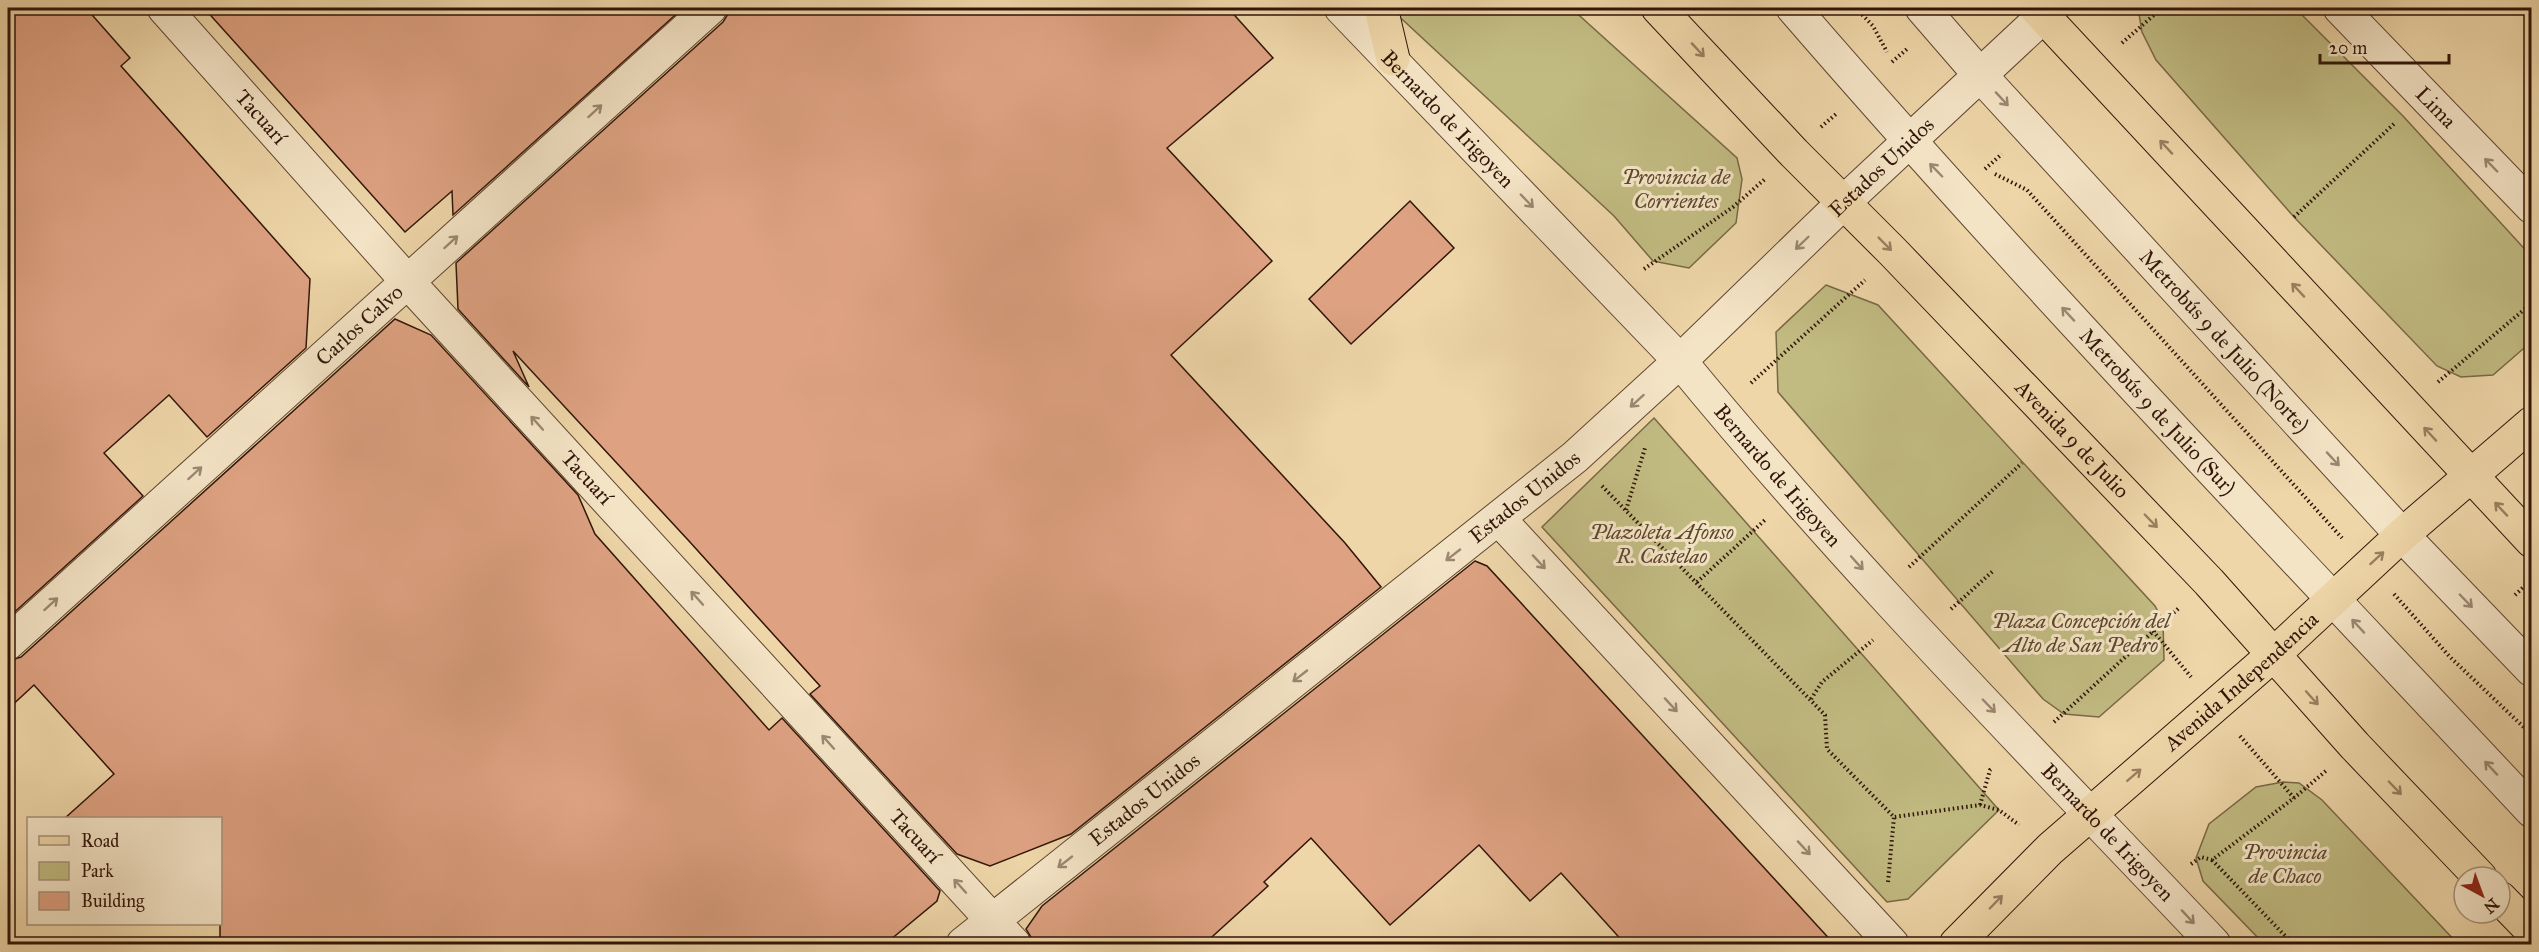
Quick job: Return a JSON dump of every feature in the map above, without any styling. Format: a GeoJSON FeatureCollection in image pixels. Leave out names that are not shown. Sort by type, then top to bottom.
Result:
{"type":"FeatureCollection","features":[{"type":"Feature","properties":{"kind":"main road"},"geometry":{"type":"LineString","coordinates":[[1381,8],[1393,59]]}},
{"type":"Feature","properties":{"kind":"main road","name":"Avenida 9 de Julio"},"geometry":{"type":"LineString","coordinates":[[1658,8],[2201,574],[2355,746],[2469,865]]}},
{"type":"Feature","properties":{"kind":"main road"},"geometry":{"type":"LineString","coordinates":[[2044,10],[2532,541]]}},
{"type":"Feature","properties":{"kind":"main road","name":"Avenida Independencia"},"geometry":{"type":"LineString","coordinates":[[1956,945],[2050,849],[2273,655],[2368,566],[2532,423]]}},
{"type":"Feature","properties":{"kind":"main road"},"geometry":{"type":"LineString","coordinates":[[2512,910],[2532,931]]}},
{"type":"Feature","properties":{"kind":"street","name":"Tacuarí"},"geometry":{"type":"LineString","coordinates":[[164,8],[407,281],[1014,945]]}},
{"type":"Feature","properties":{"kind":"street","name":"Carlos Calvo"},"geometry":{"type":"LineString","coordinates":[[8,643],[710,8]]}},
{"type":"Feature","properties":{"kind":"street","name":"Bernardo de Irigoyen"},"geometry":{"type":"LineString","coordinates":[[1341,8],[1393,59],[1680,361],[1902,614],[2214,945]]}},
{"type":"Feature","properties":{"kind":"street","name":"Metrobús 9 de Julio (Sur)"},"geometry":{"type":"LineString","coordinates":[[1793,8],[1910,142],[2333,600],[2532,811]]}},
{"type":"Feature","properties":{"kind":"street","name":"Metrobús 9 de Julio (Norte)"},"geometry":{"type":"LineString","coordinates":[[1922,8],[1980,75],[2403,535],[2532,670]]}},
{"type":"Feature","properties":{"kind":"street","name":"Lima"},"geometry":{"type":"LineString","coordinates":[[2340,8],[2532,207]]}},
{"type":"Feature","properties":{"kind":"street","name":"Estados Unidos"},"geometry":{"type":"LineString","coordinates":[[963,945],[1575,457],[1680,361],[1844,202],[1910,142],[2044,10]]}},
{"type":"Feature","properties":{"kind":"street"},"geometry":{"type":"LineString","coordinates":[[1499,519],[1892,945]]}},
{"type":"Feature","properties":{"kind":"path"},"geometry":{"type":"LineString","coordinates":[[1856,8],[1873,26],[1900,71]]}},
{"type":"Feature","properties":{"kind":"path"},"geometry":{"type":"LineString","coordinates":[[2294,217],[2403,116]]}},
{"type":"Feature","properties":{"kind":"path"},"geometry":{"type":"LineString","coordinates":[[1977,160],[1985,169],[2026,190],[2450,657],[2532,735]]}},
{"type":"Feature","properties":{"kind":"path"},"geometry":{"type":"LineString","coordinates":[[1575,457],[1811,699],[1825,715],[1827,749],[1894,817],[1887,902],[1869,920]]}},
{"type":"Feature","properties":{"kind":"path"},"geometry":{"type":"LineString","coordinates":[[1811,699],[1822,682],[1902,614],[2022,463]]}},
{"type":"Feature","properties":{"kind":"path"},"geometry":{"type":"LineString","coordinates":[[1696,582],[1795,493]]}},
{"type":"Feature","properties":{"kind":"path"},"geometry":{"type":"LineString","coordinates":[[1902,614],[1993,571]]}},
{"type":"Feature","properties":{"kind":"path"},"geometry":{"type":"LineString","coordinates":[[1894,817],[1980,805],[1999,810],[2050,849]]}},
{"type":"Feature","properties":{"kind":"path"},"geometry":{"type":"LineString","coordinates":[[2212,860],[2293,945]]}},
{"type":"Feature","properties":{"kind":"green space","name":"Provincia de Corrientes"},"geometry":{"type":"Polygon","coordinates":[[[1390,8],[1571,8],[1737,158],[1742,179],[1736,223],[1689,268],[1653,261],[1614,216],[1390,8]]]}},
{"type":"Feature","properties":{"kind":"green space"},"geometry":{"type":"Polygon","coordinates":[[[2138,8],[2295,8],[2403,116],[2531,256],[2531,342],[2493,375],[2461,377],[2437,366],[2294,217],[2156,60],[2142,32],[2138,8]]]}},
{"type":"Feature","properties":{"kind":"green space","name":"Plaza Concepción del Alto de San Pedro"},"geometry":{"type":"Polygon","coordinates":[[[1826,285],[1878,305],[2155,606],[2163,621],[2164,660],[2099,717],[2064,714],[2043,699],[1778,392],[1776,332],[1826,285]]]}},
{"type":"Feature","properties":{"kind":"green space","name":"Plazoleta Afonso R. Castelao"},"geometry":{"type":"Polygon","coordinates":[[[1654,418],[1999,810],[1908,899],[1887,902],[1542,527],[1654,418]]]}},
{"type":"Feature","properties":{"kind":"green space","name":"Provincia de Chaco"},"geometry":{"type":"Polygon","coordinates":[[[2283,782],[2299,783],[2322,800],[2458,944],[2264,944],[2203,881],[2196,858],[2209,824],[2256,787],[2283,782]]]}},
{"type":"Feature","properties":{"kind":"building"},"geometry":{"type":"Polygon","coordinates":[[[8,8],[86,8],[130,58],[121,66],[310,279],[306,348],[207,437],[169,395],[104,453],[143,496],[8,618],[8,8]]]}},
{"type":"Feature","properties":{"kind":"building"},"geometry":{"type":"Polygon","coordinates":[[[204,8],[683,8],[453,215],[452,191],[405,232],[204,8]]]}},
{"type":"Feature","properties":{"kind":"building"},"geometry":{"type":"Polygon","coordinates":[[[728,8],[1228,8],[1273,58],[1167,148],[1272,261],[1171,355],[1345,543],[1381,587],[1071,834],[990,866],[957,854],[810,694],[820,686],[689,541],[513,351],[529,387],[458,309],[456,263],[723,22],[728,14],[728,8]]]}},
{"type":"Feature","properties":{"kind":"building"},"geometry":{"type":"Polygon","coordinates":[[[1410,201],[1454,248],[1351,344],[1309,299],[1410,201]]]}},
{"type":"Feature","properties":{"kind":"building"},"geometry":{"type":"Polygon","coordinates":[[[395,319],[431,335],[578,495],[595,534],[769,730],[782,718],[940,891],[937,901],[884,945],[220,945],[222,817],[66,817],[114,774],[34,685],[8,709],[8,661],[21,657],[395,319]]]}},
{"type":"Feature","properties":{"kind":"building"},"geometry":{"type":"Polygon","coordinates":[[[1475,561],[1487,566],[1835,945],[1626,945],[1561,873],[1530,901],[1479,845],[1390,925],[1311,838],[1264,882],[1268,886],[1203,945],[1032,945],[1032,939],[1026,929],[1042,906],[1475,561]]]}}]}
